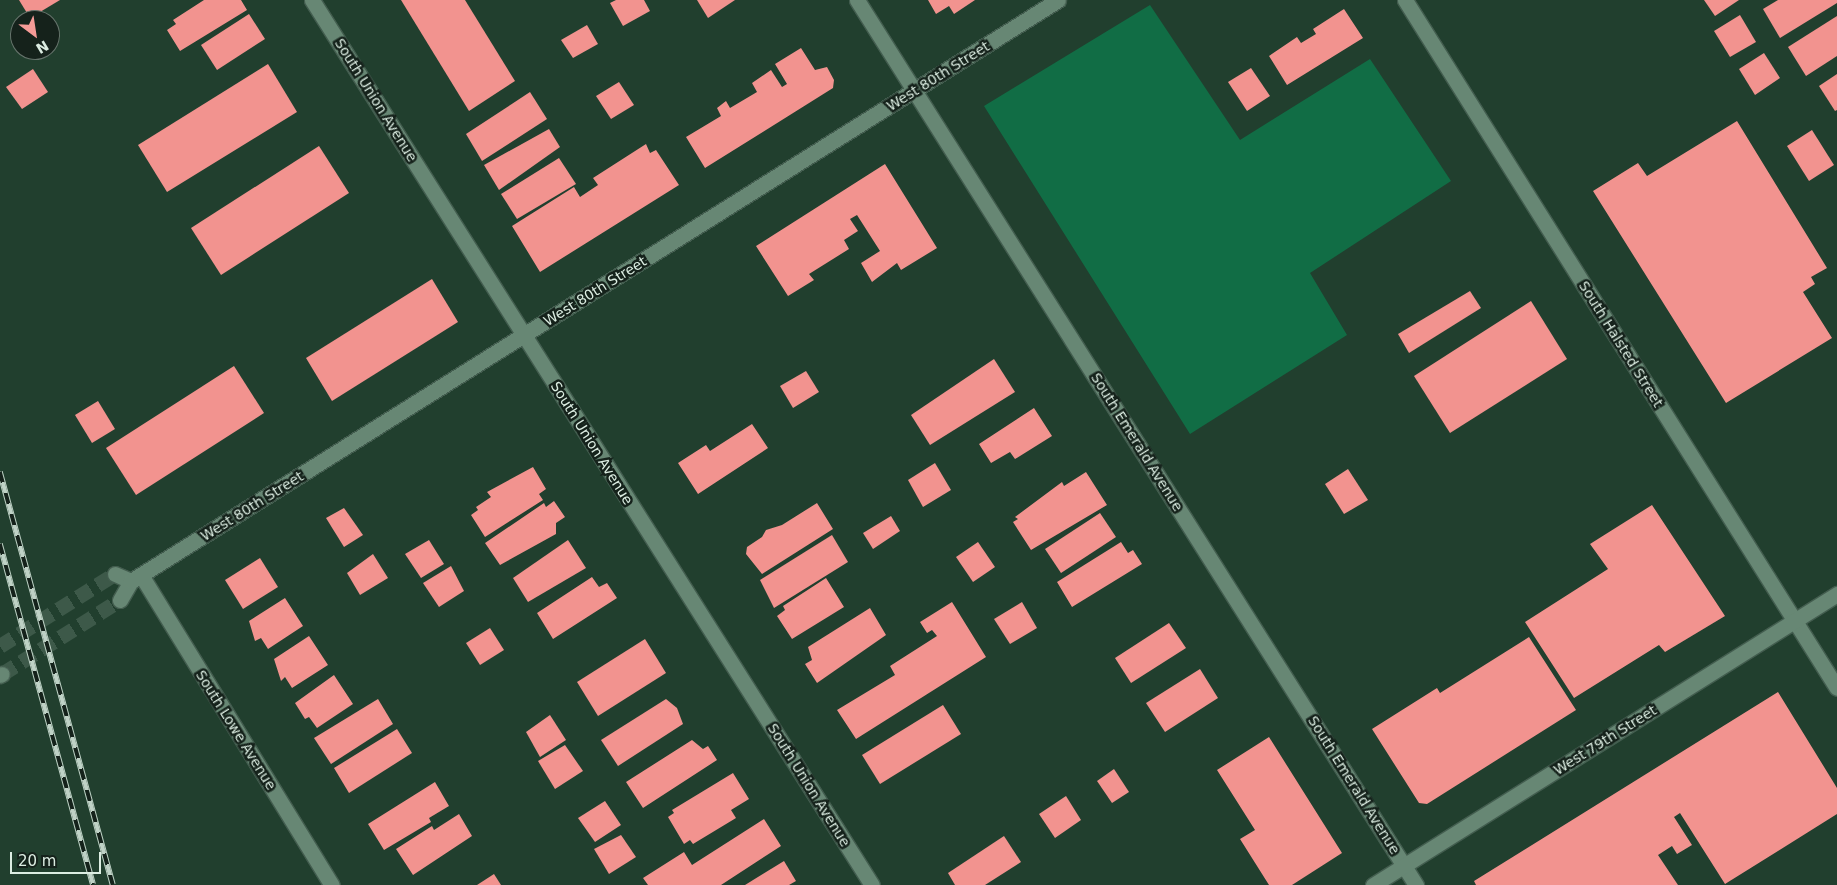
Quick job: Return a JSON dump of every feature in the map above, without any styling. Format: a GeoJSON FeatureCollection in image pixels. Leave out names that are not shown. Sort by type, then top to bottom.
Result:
{"type":"FeatureCollection","features":[{"type":"Feature","properties":{"kind":"street","name":"South Union Avenue"},"geometry":{"type":"LineString","coordinates":[[312,0],[872,885]]}},
{"type":"Feature","properties":{"kind":"street","name":"South Emerald Avenue"},"geometry":{"type":"LineString","coordinates":[[857,0],[1416,885]]}},
{"type":"Feature","properties":{"kind":"street","name":"West 80th Street"},"geometry":{"type":"LineString","coordinates":[[120,600],[136,578],[1058,0]]}},
{"type":"Feature","properties":{"kind":"street","name":"South Halsted Street"},"geometry":{"type":"LineString","coordinates":[[1405,0],[1837,688]]}},
{"type":"Feature","properties":{"kind":"street"},"geometry":{"type":"LineString","coordinates":[[115,574],[136,578]]}},
{"type":"Feature","properties":{"kind":"street","name":"South Lowe Avenue"},"geometry":{"type":"LineString","coordinates":[[136,578],[332,885]]}},
{"type":"Feature","properties":{"kind":"street","name":"West 79th Street"},"geometry":{"type":"LineString","coordinates":[[1373,885],[1837,594]]}},
{"type":"Feature","properties":{"kind":"green space"},"geometry":{"type":"Polygon","coordinates":[[[1150,5],[1240,140],[1370,59],[1451,181],[1310,273],[1347,335],[1190,434],[984,106],[1150,5]]]}},
{"type":"Feature","properties":{"kind":"building"},"geometry":{"type":"Polygon","coordinates":[[[19,0],[60,0],[43,10],[25,10],[19,0]]]}},
{"type":"Feature","properties":{"kind":"building"},"geometry":{"type":"Polygon","coordinates":[[[204,0],[241,0],[247,10],[180,51],[167,30],[176,24],[173,20],[204,0]]]}},
{"type":"Feature","properties":{"kind":"building"},"geometry":{"type":"Polygon","coordinates":[[[401,0],[465,0],[515,81],[469,111],[401,0]]]}},
{"type":"Feature","properties":{"kind":"building"},"geometry":{"type":"Polygon","coordinates":[[[616,0],[644,0],[650,11],[623,26],[610,3],[616,0]]]}},
{"type":"Feature","properties":{"kind":"building"},"geometry":{"type":"Polygon","coordinates":[[[697,0],[735,0],[708,18],[697,0]]]}},
{"type":"Feature","properties":{"kind":"building"},"geometry":{"type":"Polygon","coordinates":[[[928,0],[975,0],[954,14],[949,6],[936,14],[928,0]]]}},
{"type":"Feature","properties":{"kind":"building"},"geometry":{"type":"Polygon","coordinates":[[[1704,0],[1739,0],[1715,16],[1704,0]]]}},
{"type":"Feature","properties":{"kind":"building"},"geometry":{"type":"Polygon","coordinates":[[[1778,0],[1837,0],[1837,3],[1780,38],[1763,9],[1778,0]]]}},
{"type":"Feature","properties":{"kind":"building"},"geometry":{"type":"Polygon","coordinates":[[[1344,9],[1363,38],[1287,85],[1269,56],[1297,37],[1301,43],[1316,34],[1313,29],[1344,9]]]}},
{"type":"Feature","properties":{"kind":"building"},"geometry":{"type":"Polygon","coordinates":[[[249,14],[265,39],[217,70],[201,45],[249,14]]]}},
{"type":"Feature","properties":{"kind":"building"},"geometry":{"type":"Polygon","coordinates":[[[1740,15],[1756,42],[1730,57],[1714,31],[1740,15]]]}},
{"type":"Feature","properties":{"kind":"building"},"geometry":{"type":"Polygon","coordinates":[[[1837,16],[1837,56],[1806,76],[1788,47],[1837,16]]]}},
{"type":"Feature","properties":{"kind":"building"},"geometry":{"type":"Polygon","coordinates":[[[587,25],[598,44],[573,58],[561,40],[587,25]]]}},
{"type":"Feature","properties":{"kind":"building"},"geometry":{"type":"Polygon","coordinates":[[[801,48],[815,70],[827,67],[834,80],[833,88],[705,168],[686,137],[721,116],[717,108],[726,101],[730,108],[757,92],[752,83],[771,70],[782,87],[787,84],[775,64],[801,48]]]}},
{"type":"Feature","properties":{"kind":"building"},"geometry":{"type":"Polygon","coordinates":[[[1764,53],[1780,78],[1755,95],[1739,69],[1764,53]]]}},
{"type":"Feature","properties":{"kind":"building"},"geometry":{"type":"Polygon","coordinates":[[[268,64],[297,112],[167,192],[138,145],[268,64]]]}},
{"type":"Feature","properties":{"kind":"building"},"geometry":{"type":"Polygon","coordinates":[[[1251,68],[1270,96],[1247,111],[1228,82],[1251,68]]]}},
{"type":"Feature","properties":{"kind":"building"},"geometry":{"type":"Polygon","coordinates":[[[33,69],[48,92],[22,109],[6,87],[33,69]]]}},
{"type":"Feature","properties":{"kind":"building"},"geometry":{"type":"Polygon","coordinates":[[[1837,74],[1837,110],[1835,111],[1819,86],[1837,74]]]}},
{"type":"Feature","properties":{"kind":"building"},"geometry":{"type":"Polygon","coordinates":[[[619,82],[634,105],[611,119],[596,96],[619,82]]]}},
{"type":"Feature","properties":{"kind":"building"},"geometry":{"type":"Polygon","coordinates":[[[530,92],[547,119],[482,161],[466,134],[530,92]]]}},
{"type":"Feature","properties":{"kind":"building"},"geometry":{"type":"Polygon","coordinates":[[[1737,121],[1827,268],[1811,277],[1815,284],[1803,292],[1832,338],[1726,403],[1593,191],[1638,163],[1647,176],[1737,121]]]}},
{"type":"Feature","properties":{"kind":"building"},"geometry":{"type":"Polygon","coordinates":[[[549,129],[560,147],[499,190],[484,165],[549,129]]]}},
{"type":"Feature","properties":{"kind":"building"},"geometry":{"type":"Polygon","coordinates":[[[1812,130],[1834,165],[1809,181],[1787,146],[1812,130]]]}},
{"type":"Feature","properties":{"kind":"building"},"geometry":{"type":"Polygon","coordinates":[[[646,144],[650,153],[656,150],[679,185],[540,272],[512,226],[574,187],[580,197],[598,185],[593,178],[646,144]]]}},
{"type":"Feature","properties":{"kind":"building"},"geometry":{"type":"Polygon","coordinates":[[[319,146],[349,193],[221,275],[191,228],[319,146]]]}},
{"type":"Feature","properties":{"kind":"building"},"geometry":{"type":"Polygon","coordinates":[[[559,158],[576,184],[517,219],[501,194],[559,158]]]}},
{"type":"Feature","properties":{"kind":"building"},"geometry":{"type":"Polygon","coordinates":[[[885,164],[937,248],[901,270],[897,263],[872,282],[861,263],[880,251],[857,215],[850,219],[858,231],[844,240],[849,249],[809,274],[814,280],[788,296],[756,246],[885,164]]]}},
{"type":"Feature","properties":{"kind":"building"},"geometry":{"type":"Polygon","coordinates":[[[432,279],[458,322],[332,401],[306,358],[432,279]]]}},
{"type":"Feature","properties":{"kind":"building"},"geometry":{"type":"Polygon","coordinates":[[[1470,291],[1481,308],[1409,353],[1398,334],[1470,291]]]}},
{"type":"Feature","properties":{"kind":"building"},"geometry":{"type":"Polygon","coordinates":[[[1531,301],[1567,359],[1450,433],[1414,376],[1531,301]]]}},
{"type":"Feature","properties":{"kind":"building"},"geometry":{"type":"Polygon","coordinates":[[[994,359],[1015,392],[930,445],[911,415],[994,359]]]}},
{"type":"Feature","properties":{"kind":"building"},"geometry":{"type":"Polygon","coordinates":[[[234,366],[264,413],[136,495],[106,448],[234,366]]]}},
{"type":"Feature","properties":{"kind":"building"},"geometry":{"type":"Polygon","coordinates":[[[806,371],[819,392],[793,408],[780,386],[806,371]]]}},
{"type":"Feature","properties":{"kind":"building"},"geometry":{"type":"Polygon","coordinates":[[[98,401],[115,429],[92,443],[75,415],[98,401]]]}},
{"type":"Feature","properties":{"kind":"building"},"geometry":{"type":"Polygon","coordinates":[[[1034,408],[1052,436],[1015,459],[1010,452],[991,463],[979,444],[1034,408]]]}},
{"type":"Feature","properties":{"kind":"building"},"geometry":{"type":"Polygon","coordinates":[[[752,424],[768,448],[698,494],[678,463],[706,445],[710,451],[752,424]]]}},
{"type":"Feature","properties":{"kind":"building"},"geometry":{"type":"Polygon","coordinates":[[[935,463],[951,490],[923,507],[908,480],[935,463]]]}},
{"type":"Feature","properties":{"kind":"building"},"geometry":{"type":"Polygon","coordinates":[[[533,467],[546,489],[539,494],[543,500],[485,537],[471,515],[478,510],[476,507],[491,497],[487,492],[533,467]]]}},
{"type":"Feature","properties":{"kind":"building"},"geometry":{"type":"Polygon","coordinates":[[[1348,469],[1368,500],[1344,514],[1325,484],[1348,469]]]}},
{"type":"Feature","properties":{"kind":"building"},"geometry":{"type":"Polygon","coordinates":[[[1086,472],[1107,505],[1031,550],[1013,522],[1018,519],[1015,517],[1062,482],[1064,486],[1086,472]]]}},
{"type":"Feature","properties":{"kind":"building"},"geometry":{"type":"Polygon","coordinates":[[[554,501],[565,517],[556,523],[556,534],[500,565],[485,543],[544,503],[546,507],[554,501]]]}},
{"type":"Feature","properties":{"kind":"building"},"geometry":{"type":"Polygon","coordinates":[[[817,503],[833,529],[762,574],[746,554],[747,547],[762,537],[766,530],[782,525],[817,503]]]}},
{"type":"Feature","properties":{"kind":"building"},"geometry":{"type":"Polygon","coordinates":[[[1652,505],[1725,616],[1665,652],[1659,645],[1574,698],[1525,622],[1608,569],[1590,544],[1652,505]]]}},
{"type":"Feature","properties":{"kind":"building"},"geometry":{"type":"Polygon","coordinates":[[[344,508],[363,535],[344,547],[326,518],[344,508]]]}},
{"type":"Feature","properties":{"kind":"building"},"geometry":{"type":"Polygon","coordinates":[[[1100,513],[1116,537],[1061,573],[1045,549],[1100,513]]]}},
{"type":"Feature","properties":{"kind":"building"},"geometry":{"type":"Polygon","coordinates":[[[891,516],[900,531],[873,549],[863,533],[891,516]]]}},
{"type":"Feature","properties":{"kind":"building"},"geometry":{"type":"Polygon","coordinates":[[[832,535],[848,562],[774,608],[760,580],[832,535]]]}},
{"type":"Feature","properties":{"kind":"building"},"geometry":{"type":"Polygon","coordinates":[[[429,540],[444,564],[421,578],[405,554],[429,540]]]}},
{"type":"Feature","properties":{"kind":"building"},"geometry":{"type":"Polygon","coordinates":[[[568,540],[586,568],[528,602],[513,578],[568,540]]]}},
{"type":"Feature","properties":{"kind":"building"},"geometry":{"type":"Polygon","coordinates":[[[978,542],[995,567],[973,582],[956,557],[978,542]]]}},
{"type":"Feature","properties":{"kind":"building"},"geometry":{"type":"Polygon","coordinates":[[[1121,542],[1128,553],[1133,550],[1142,564],[1072,607],[1057,582],[1121,542]]]}},
{"type":"Feature","properties":{"kind":"building"},"geometry":{"type":"Polygon","coordinates":[[[373,554],[388,578],[360,595],[347,573],[373,554]]]}},
{"type":"Feature","properties":{"kind":"building"},"geometry":{"type":"Polygon","coordinates":[[[260,558],[278,587],[243,609],[225,580],[260,558]]]}},
{"type":"Feature","properties":{"kind":"building"},"geometry":{"type":"Polygon","coordinates":[[[451,566],[464,591],[439,607],[423,583],[451,566]]]}},
{"type":"Feature","properties":{"kind":"building"},"geometry":{"type":"Polygon","coordinates":[[[592,577],[599,587],[607,583],[617,598],[553,639],[537,613],[592,577]]]}},
{"type":"Feature","properties":{"kind":"building"},"geometry":{"type":"Polygon","coordinates":[[[826,578],[844,607],[792,639],[777,616],[785,610],[783,606],[826,578]]]}},
{"type":"Feature","properties":{"kind":"building"},"geometry":{"type":"Polygon","coordinates":[[[285,598],[303,626],[268,649],[261,638],[255,641],[249,621],[285,598]]]}},
{"type":"Feature","properties":{"kind":"building"},"geometry":{"type":"Polygon","coordinates":[[[952,602],[986,657],[856,739],[837,710],[895,675],[890,666],[937,636],[932,630],[927,633],[920,622],[952,602]]]}},
{"type":"Feature","properties":{"kind":"building"},"geometry":{"type":"Polygon","coordinates":[[[1022,602],[1037,628],[1010,644],[994,619],[1022,602]]]}},
{"type":"Feature","properties":{"kind":"building"},"geometry":{"type":"Polygon","coordinates":[[[870,608],[886,635],[817,683],[805,664],[812,660],[808,647],[870,608]]]}},
{"type":"Feature","properties":{"kind":"building"},"geometry":{"type":"Polygon","coordinates":[[[1169,623],[1186,648],[1131,683],[1115,658],[1169,623]]]}},
{"type":"Feature","properties":{"kind":"building"},"geometry":{"type":"Polygon","coordinates":[[[490,628],[504,650],[480,665],[466,643],[490,628]]]}},
{"type":"Feature","properties":{"kind":"building"},"geometry":{"type":"Polygon","coordinates":[[[309,636],[328,665],[292,688],[285,677],[281,681],[274,659],[309,636]]]}},
{"type":"Feature","properties":{"kind":"building"},"geometry":{"type":"Polygon","coordinates":[[[1529,637],[1576,710],[1427,804],[1419,803],[1372,729],[1437,688],[1440,693],[1529,637]]]}},
{"type":"Feature","properties":{"kind":"building"},"geometry":{"type":"Polygon","coordinates":[[[645,639],[666,673],[598,716],[577,682],[645,639]]]}},
{"type":"Feature","properties":{"kind":"building"},"geometry":{"type":"Polygon","coordinates":[[[1200,669],[1218,698],[1165,732],[1146,703],[1200,669]]]}},
{"type":"Feature","properties":{"kind":"building"},"geometry":{"type":"Polygon","coordinates":[[[334,675],[353,704],[317,728],[309,717],[305,719],[295,703],[334,675]]]}},
{"type":"Feature","properties":{"kind":"building"},"geometry":{"type":"Polygon","coordinates":[[[1778,692],[1837,788],[1837,814],[1725,884],[1680,813],[1674,817],[1692,845],[1677,854],[1672,846],[1658,855],[1678,885],[1476,885],[1474,881],[1778,692]]]}},
{"type":"Feature","properties":{"kind":"building"},"geometry":{"type":"Polygon","coordinates":[[[378,699],[393,724],[331,764],[314,738],[378,699]]]}},
{"type":"Feature","properties":{"kind":"building"},"geometry":{"type":"Polygon","coordinates":[[[666,699],[677,708],[683,724],[618,766],[601,740],[666,699]]]}},
{"type":"Feature","properties":{"kind":"building"},"geometry":{"type":"Polygon","coordinates":[[[943,705],[961,734],[880,784],[862,755],[943,705]]]}},
{"type":"Feature","properties":{"kind":"building"},"geometry":{"type":"Polygon","coordinates":[[[550,715],[566,740],[540,757],[526,732],[550,715]]]}},
{"type":"Feature","properties":{"kind":"building"},"geometry":{"type":"Polygon","coordinates":[[[397,729],[412,753],[349,793],[334,768],[397,729]]]}},
{"type":"Feature","properties":{"kind":"building"},"geometry":{"type":"Polygon","coordinates":[[[1269,737],[1342,853],[1292,885],[1269,885],[1240,839],[1255,830],[1217,770],[1269,737]]]}},
{"type":"Feature","properties":{"kind":"building"},"geometry":{"type":"Polygon","coordinates":[[[692,740],[703,749],[708,746],[717,760],[643,808],[626,782],[692,740]]]}},
{"type":"Feature","properties":{"kind":"building"},"geometry":{"type":"Polygon","coordinates":[[[565,745],[583,771],[555,789],[538,761],[565,745]]]}},
{"type":"Feature","properties":{"kind":"building"},"geometry":{"type":"Polygon","coordinates":[[[1114,769],[1129,792],[1112,803],[1097,781],[1114,769]]]}},
{"type":"Feature","properties":{"kind":"building"},"geometry":{"type":"Polygon","coordinates":[[[733,773],[749,799],[731,810],[736,818],[693,844],[690,840],[684,844],[668,817],[674,813],[672,810],[733,773]]]}},
{"type":"Feature","properties":{"kind":"building"},"geometry":{"type":"Polygon","coordinates":[[[435,782],[449,806],[429,818],[431,822],[384,850],[368,824],[435,782]]]}},
{"type":"Feature","properties":{"kind":"building"},"geometry":{"type":"Polygon","coordinates":[[[1066,796],[1081,820],[1055,838],[1039,814],[1066,796]]]}},
{"type":"Feature","properties":{"kind":"building"},"geometry":{"type":"Polygon","coordinates":[[[605,801],[621,825],[595,842],[578,818],[605,801]]]}},
{"type":"Feature","properties":{"kind":"building"},"geometry":{"type":"Polygon","coordinates":[[[459,814],[472,836],[413,875],[396,849],[432,826],[434,830],[459,814]]]}},
{"type":"Feature","properties":{"kind":"building"},"geometry":{"type":"Polygon","coordinates":[[[764,819],[781,846],[721,885],[648,885],[643,878],[684,852],[692,865],[764,819]]]}},
{"type":"Feature","properties":{"kind":"building"},"geometry":{"type":"Polygon","coordinates":[[[621,835],[636,857],[609,874],[594,849],[621,835]]]}},
{"type":"Feature","properties":{"kind":"building"},"geometry":{"type":"Polygon","coordinates":[[[1004,836],[1021,862],[985,885],[955,885],[948,873],[1004,836]]]}},
{"type":"Feature","properties":{"kind":"building"},"geometry":{"type":"Polygon","coordinates":[[[784,861],[796,881],[789,885],[745,885],[784,861]]]}},
{"type":"Feature","properties":{"kind":"building"},"geometry":{"type":"Polygon","coordinates":[[[494,874],[501,885],[477,885],[494,874]]]}},
{"type":"Feature","properties":{"kind":"tunnel"},"geometry":{"type":"LineString","coordinates":[[0,646],[115,574]]}},
{"type":"Feature","properties":{"kind":"tunnel"},"geometry":{"type":"LineString","coordinates":[[2,674],[120,600]]}},
{"type":"Feature","properties":{"kind":"railway"},"geometry":{"type":"LineString","coordinates":[[0,472],[113,885]]}},
{"type":"Feature","properties":{"kind":"railway"},"geometry":{"type":"LineString","coordinates":[[0,544],[93,885]]}}]}
